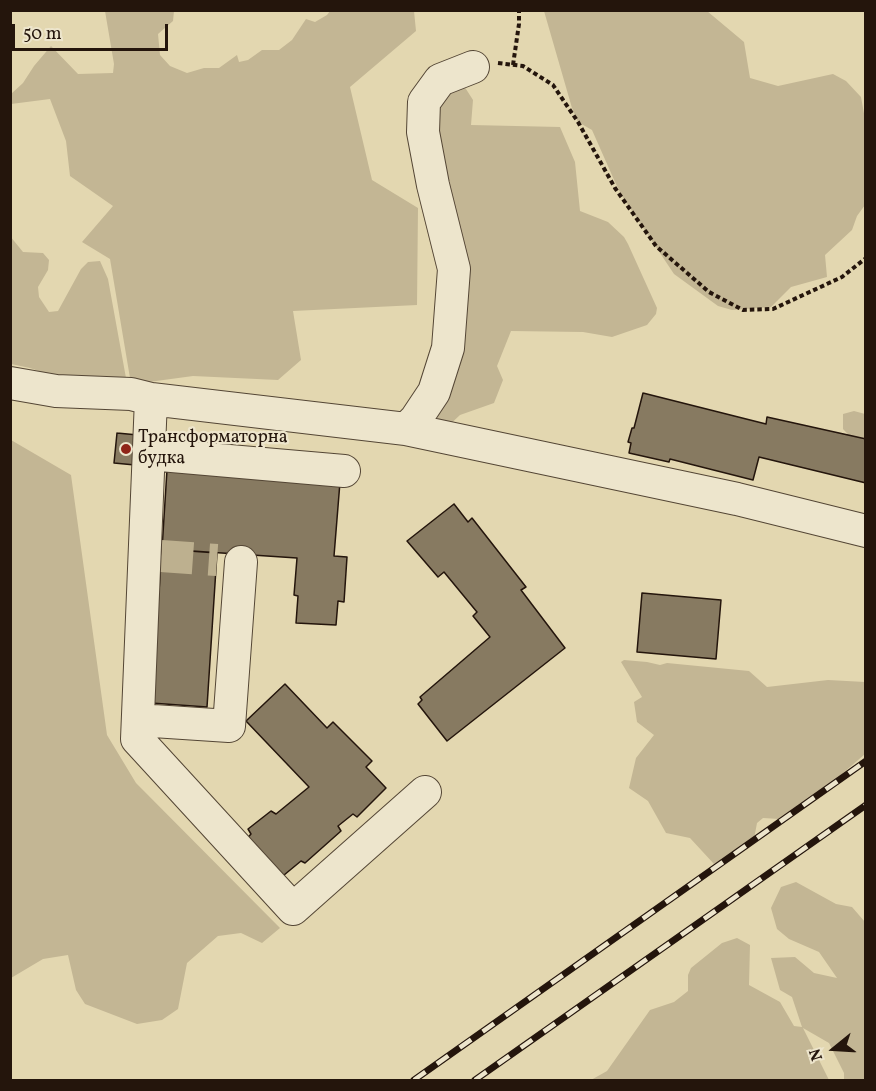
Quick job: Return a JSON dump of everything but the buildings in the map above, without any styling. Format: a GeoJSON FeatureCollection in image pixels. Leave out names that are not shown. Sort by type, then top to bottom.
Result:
{"type":"FeatureCollection","features":[{"type":"Feature","properties":{"kind":"lane"},"geometry":{"type":"LineString","coordinates":[[406,429],[434,393],[448,348],[454,270],[423,132],[424,102],[440,80],[473,67]]}},
{"type":"Feature","properties":{"kind":"lane"},"geometry":{"type":"LineString","coordinates":[[10,383],[56,391],[131,394],[151,399],[406,429],[737,499],[866,531]]}},
{"type":"Feature","properties":{"kind":"lane"},"geometry":{"type":"LineString","coordinates":[[151,399],[149,454],[153,555],[137,739],[293,909],[425,792]]}},
{"type":"Feature","properties":{"kind":"lane"},"geometry":{"type":"LineString","coordinates":[[149,454],[344,471]]}},
{"type":"Feature","properties":{"kind":"lane"},"geometry":{"type":"LineString","coordinates":[[138,720],[229,726],[239,561]]}},
{"type":"Feature","properties":{"kind":"path"},"geometry":{"type":"LineString","coordinates":[[513,64],[519,10]]}},
{"type":"Feature","properties":{"kind":"path"},"geometry":{"type":"LineString","coordinates":[[473,67],[494,62],[523,66],[554,85],[615,188],[656,246],[710,292],[743,309],[773,309],[842,277],[866,258]]}},
{"type":"Feature","properties":{"kind":"shaded area"},"geometry":{"type":"Polygon","coordinates":[[[173,10],[173,21],[158,34],[160,55],[170,66],[187,73],[204,68],[219,68],[237,55],[239,62],[248,60],[262,50],[279,50],[292,40],[306,19],[315,22],[330,11],[414,11],[416,31],[350,87],[372,180],[418,208],[417,305],[293,311],[301,360],[278,380],[193,376],[134,384],[130,378],[110,259],[82,242],[113,206],[70,176],[66,141],[50,99],[11,104],[11,94],[23,83],[51,46],[78,74],[113,73],[114,64],[105,11],[173,10]]]}},
{"type":"Feature","properties":{"kind":"shaded area"},"geometry":{"type":"Polygon","coordinates":[[[544,11],[707,11],[744,42],[750,78],[778,86],[833,74],[846,81],[861,97],[865,119],[865,205],[857,216],[852,230],[825,255],[827,277],[791,287],[771,307],[732,310],[718,306],[674,274],[622,196],[592,130],[578,122],[544,11]]]}},
{"type":"Feature","properties":{"kind":"shaded area"},"geometry":{"type":"Polygon","coordinates":[[[459,78],[473,100],[471,125],[560,127],[575,162],[580,211],[608,222],[624,237],[657,308],[656,314],[647,325],[612,337],[583,332],[511,331],[497,366],[503,380],[494,403],[460,415],[444,430],[437,420],[455,289],[424,117],[459,78]]]}},
{"type":"Feature","properties":{"kind":"shaded area"},"geometry":{"type":"Polygon","coordinates":[[[10,236],[23,252],[43,253],[49,260],[48,270],[38,287],[39,297],[49,312],[58,311],[81,269],[88,262],[100,261],[108,279],[126,378],[118,383],[59,378],[11,364],[10,236]]]}},
{"type":"Feature","properties":{"kind":"shaded area"},"geometry":{"type":"Polygon","coordinates":[[[854,411],[865,414],[865,445],[858,445],[843,429],[843,414],[854,411]]]}},
{"type":"Feature","properties":{"kind":"shaded area"},"geometry":{"type":"Polygon","coordinates":[[[11,440],[71,475],[107,735],[136,783],[280,928],[262,943],[241,933],[218,936],[187,963],[178,1009],[162,1020],[137,1024],[85,1004],[76,990],[68,955],[43,959],[11,978],[11,440]]]}},
{"type":"Feature","properties":{"kind":"shaded area"},"geometry":{"type":"Polygon","coordinates":[[[624,660],[660,665],[667,663],[749,671],[767,687],[828,680],[865,682],[865,754],[813,799],[779,819],[763,818],[757,823],[754,839],[734,855],[714,864],[690,838],[666,833],[648,801],[629,788],[636,758],[654,735],[637,722],[634,702],[642,697],[621,662],[624,660]]]}},
{"type":"Feature","properties":{"kind":"shaded area"},"geometry":{"type":"Polygon","coordinates":[[[796,882],[836,904],[852,907],[865,922],[865,1080],[844,1080],[844,1073],[829,1043],[803,1028],[829,1080],[591,1080],[607,1071],[650,1010],[674,1002],[688,991],[688,975],[691,968],[722,943],[737,938],[750,945],[749,985],[780,1002],[794,1026],[802,1027],[792,997],[780,990],[771,958],[795,957],[814,973],[837,978],[819,952],[789,939],[777,929],[771,908],[781,887],[796,882]]]}},
{"type":"Feature","properties":{"kind":"tunnel"},"geometry":{"type":"LineString","coordinates":[[161,556],[217,560]]}},
{"type":"Feature","properties":{"kind":"railway"},"geometry":{"type":"LineString","coordinates":[[414,1080],[866,761]]}},
{"type":"Feature","properties":{"kind":"railway"},"geometry":{"type":"LineString","coordinates":[[475,1080],[866,805]]}},
{"type":"Feature","properties":{"kind":"place","name":"Трансформаторна будка"},"geometry":{"type":"Point","coordinates":[126,449]}}]}
